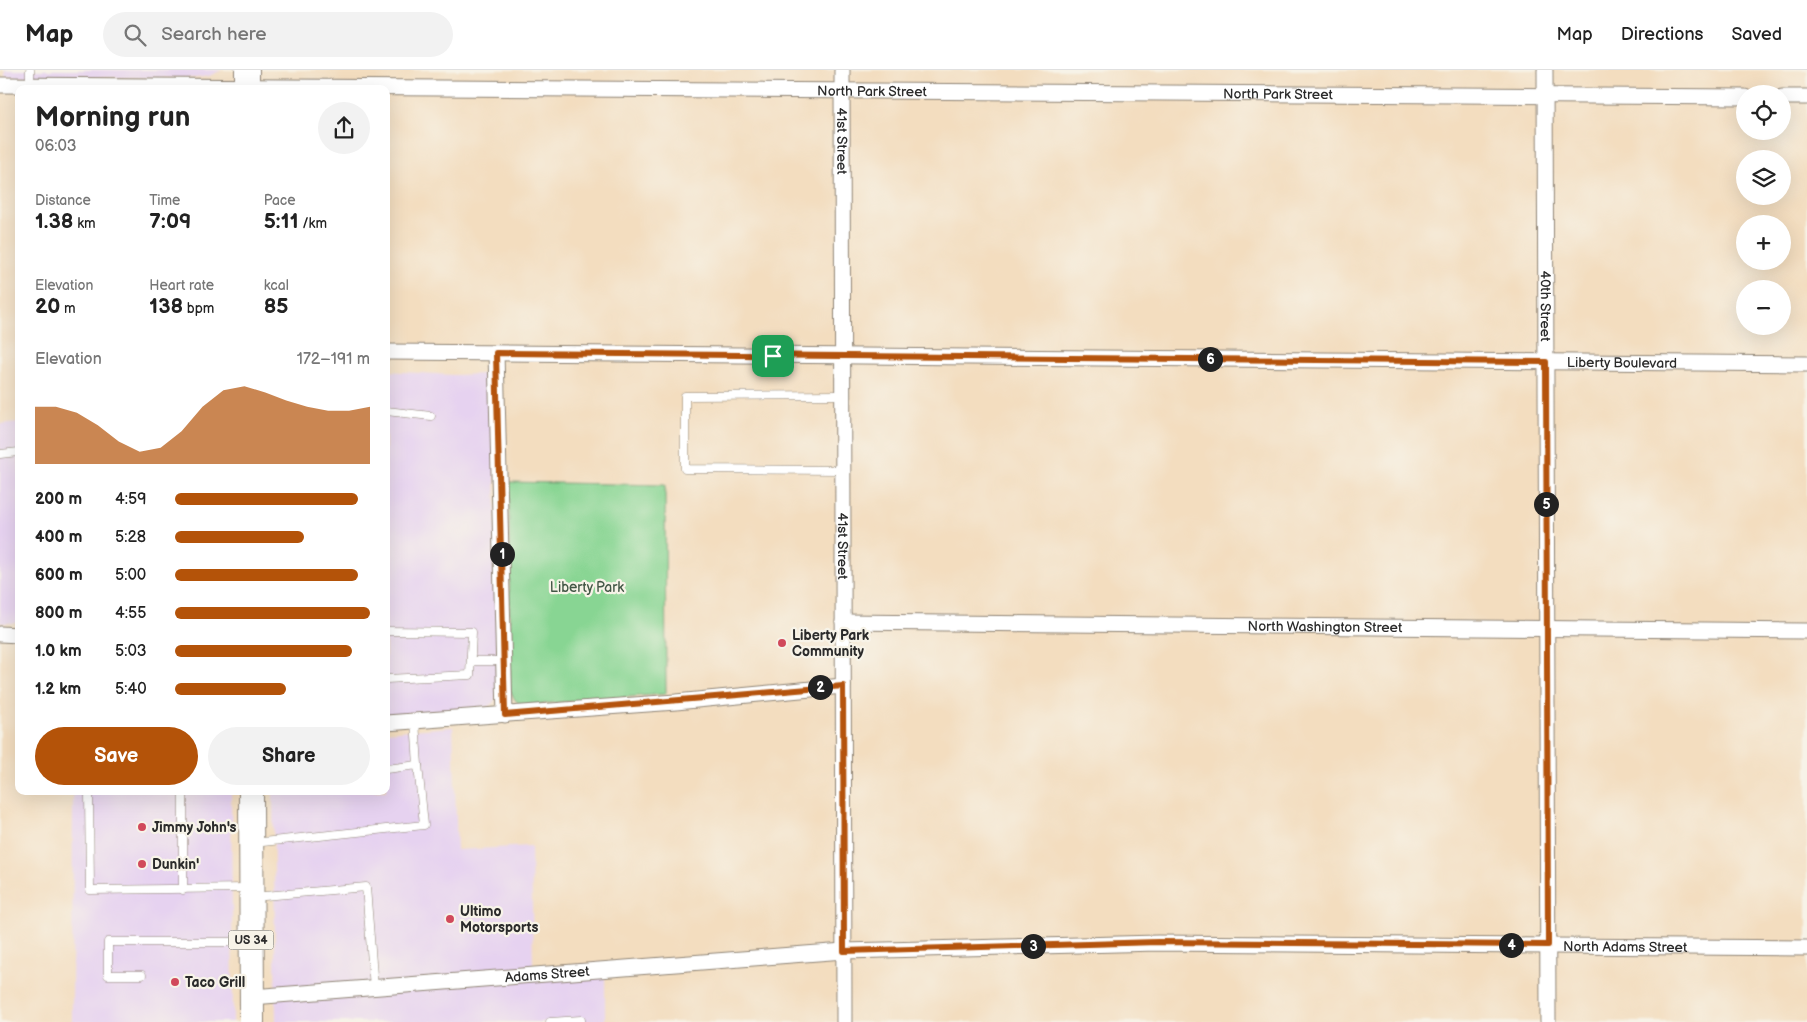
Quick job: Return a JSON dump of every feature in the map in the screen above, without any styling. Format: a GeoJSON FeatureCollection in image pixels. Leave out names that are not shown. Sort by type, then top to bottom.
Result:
{"type":"FeatureCollection","features":[{"type":"Feature","properties":{"kind":"main road","name":"US 34"},"geometry":{"type":"LineString","coordinates":[[251,795],[252,1022]]}},
{"type":"Feature","properties":{"kind":"street","name":"41st Street"},"geometry":{"type":"LineString","coordinates":[[842,70],[844,1022]]}},
{"type":"Feature","properties":{"kind":"street","name":"40th Street"},"geometry":{"type":"LineString","coordinates":[[1546,70],[1548,1022]]}},
{"type":"Feature","properties":{"kind":"street","name":"North Park Street"},"geometry":{"type":"LineString","coordinates":[[0,85],[30,78],[83,85]]}},
{"type":"Feature","properties":{"kind":"street","name":"North Park Street"},"geometry":{"type":"LineString","coordinates":[[158,85],[247,82],[310,85]]}},
{"type":"Feature","properties":{"kind":"street","name":"North Park Street"},"geometry":{"type":"LineString","coordinates":[[390,88],[1736,97]]}},
{"type":"Feature","properties":{"kind":"street"},"geometry":{"type":"LineString","coordinates":[[1791,97],[1807,97]]}},
{"type":"Feature","properties":{"kind":"street","name":"Liberty Boulevard"},"geometry":{"type":"LineString","coordinates":[[390,352],[1807,364]]}},
{"type":"Feature","properties":{"kind":"street"},"geometry":{"type":"LineString","coordinates":[[496,353],[505,715]]}},
{"type":"Feature","properties":{"kind":"street","name":"North Washington Street"},"geometry":{"type":"LineString","coordinates":[[843,622],[1807,630]]}},
{"type":"Feature","properties":{"kind":"street"},"geometry":{"type":"LineString","coordinates":[[0,634],[15,634]]}},
{"type":"Feature","properties":{"kind":"street"},"geometry":{"type":"LineString","coordinates":[[390,723],[505,715],[843,686]]}},
{"type":"Feature","properties":{"kind":"street","name":"North Adams Street"},"geometry":{"type":"LineString","coordinates":[[844,951],[1158,942],[1807,948]]}},
{"type":"Feature","properties":{"kind":"street","name":"Adams Street"},"geometry":{"type":"LineString","coordinates":[[252,998],[844,951]]}},
{"type":"Feature","properties":{"kind":"lane"},"geometry":{"type":"LineString","coordinates":[[843,395],[685,396],[685,469],[843,470]]}},
{"type":"Feature","properties":{"kind":"lane"},"geometry":{"type":"LineString","coordinates":[[390,411],[431,416]]}},
{"type":"Feature","properties":{"kind":"lane"},"geometry":{"type":"LineString","coordinates":[[0,454],[15,452]]}},
{"type":"Feature","properties":{"kind":"lane"},"geometry":{"type":"LineString","coordinates":[[390,631],[472,632],[470,675],[390,678]]}},
{"type":"Feature","properties":{"kind":"lane"},"geometry":{"type":"LineString","coordinates":[[471,661],[504,661]]}},
{"type":"Feature","properties":{"kind":"lane"},"geometry":{"type":"LineString","coordinates":[[251,843],[424,824],[415,721]]}},
{"type":"Feature","properties":{"kind":"lane"},"geometry":{"type":"LineString","coordinates":[[390,768],[418,765]]}},
{"type":"Feature","properties":{"kind":"lane"},"geometry":{"type":"LineString","coordinates":[[89,795],[90,890],[251,892],[366,887],[374,988]]}},
{"type":"Feature","properties":{"kind":"lane"},"geometry":{"type":"LineString","coordinates":[[183,795],[183,890]]}},
{"type":"Feature","properties":{"kind":"lane"},"geometry":{"type":"LineString","coordinates":[[142,975],[108,975],[108,942],[251,942]]}},
{"type":"Feature","properties":{"kind":"lane"},"geometry":{"type":"LineString","coordinates":[[550,1022],[581,1020],[581,1022]]}},
{"type":"Feature","properties":{"kind":"shaded area"},"geometry":{"type":"Polygon","coordinates":[[[5,70],[222,70],[209,76],[196,78],[5,77],[5,70]]]}},
{"type":"Feature","properties":{"kind":"shaded area"},"geometry":{"type":"Polygon","coordinates":[[[390,371],[453,375],[487,374],[494,388],[498,694],[493,703],[487,707],[390,715],[390,371]]]}},
{"type":"Feature","properties":{"kind":"shaded area"},"geometry":{"type":"Polygon","coordinates":[[[15,422],[15,623],[0,623],[0,424],[15,422]]]}},
{"type":"Feature","properties":{"kind":"shaded area"},"geometry":{"type":"Polygon","coordinates":[[[453,727],[457,850],[531,846],[533,968],[605,963],[605,1022],[276,1022],[273,795],[390,795],[390,732],[453,727]]]}},
{"type":"Feature","properties":{"kind":"shaded area"},"geometry":{"type":"Polygon","coordinates":[[[73,795],[231,795],[233,1022],[72,1022],[73,795]]]}},
{"type":"Feature","properties":{"kind":"green space","name":"Liberty Park"},"geometry":{"type":"Polygon","coordinates":[[[509,482],[665,485],[666,694],[526,705],[520,704],[514,698],[510,690],[509,482]]]}},
{"type":"Feature","properties":{"kind":"place","name":"Liberty Park Community"},"geometry":{"type":"Point","coordinates":[782,643]}},
{"type":"Feature","properties":{"kind":"place","name":"Jimmy John's"},"geometry":{"type":"Point","coordinates":[142,827]}},
{"type":"Feature","properties":{"kind":"place","name":"Dunkin'"},"geometry":{"type":"Point","coordinates":[142,864]}},
{"type":"Feature","properties":{"kind":"place","name":"Ultimo Motorsports"},"geometry":{"type":"Point","coordinates":[450,919]}},
{"type":"Feature","properties":{"kind":"place","name":"Taco Grill"},"geometry":{"type":"Point","coordinates":[175,982]}},
{"type":"Feature","properties":{"kind":"route"},"geometry":{"type":"LineString","coordinates":[[496,353],[773,356],[1546,362],[1548,945],[1158,942],[844,951],[843,686],[779,690],[676,702],[505,715],[496,353]]}}]}
